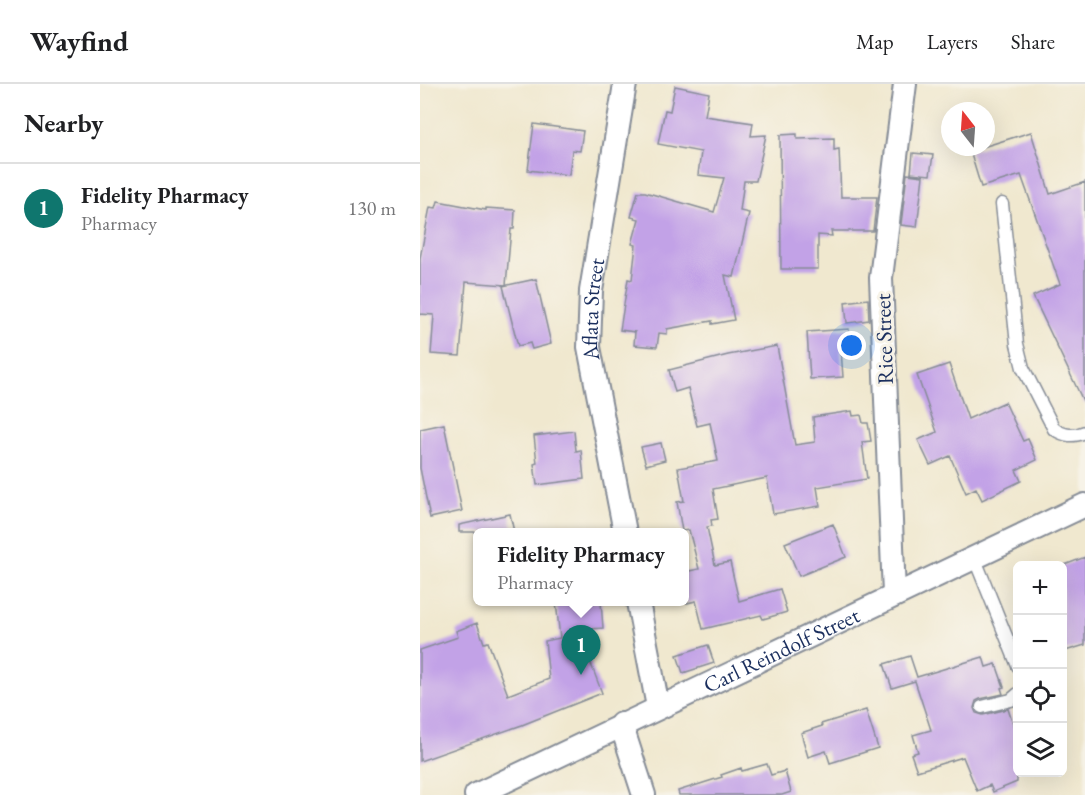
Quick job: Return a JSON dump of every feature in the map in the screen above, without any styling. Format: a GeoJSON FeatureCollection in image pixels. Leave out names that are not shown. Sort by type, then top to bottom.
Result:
{"type":"FeatureCollection","features":[{"type":"Feature","properties":{"kind":"street","name":"Aflata Street"},"geometry":{"type":"LineString","coordinates":[[624,528],[589,347],[591,291],[625,84]]}},
{"type":"Feature","properties":{"kind":"street","name":"Rice Street"},"geometry":{"type":"LineString","coordinates":[[894,594],[881,278],[905,84]]}},
{"type":"Feature","properties":{"kind":"street","name":"Carl Reindolf Street"},"geometry":{"type":"LineString","coordinates":[[476,795],[1085,505]]}},
{"type":"Feature","properties":{"kind":"street"},"geometry":{"type":"LineString","coordinates":[[639,606],[658,707]]}},
{"type":"Feature","properties":{"kind":"street"},"geometry":{"type":"LineString","coordinates":[[621,724],[644,795]]}},
{"type":"Feature","properties":{"kind":"lane"},"geometry":{"type":"LineString","coordinates":[[1002,204],[1017,344],[1023,368],[1054,429],[1064,435],[1076,436],[1085,432]]}},
{"type":"Feature","properties":{"kind":"lane"},"geometry":{"type":"LineString","coordinates":[[974,557],[1013,656]]}},
{"type":"Feature","properties":{"kind":"lane"},"geometry":{"type":"LineString","coordinates":[[982,707],[1013,698]]}},
{"type":"Feature","properties":{"kind":"building"},"geometry":{"type":"Polygon","coordinates":[[[675,86],[709,93],[705,116],[753,123],[751,136],[766,135],[756,181],[744,181],[740,211],[749,213],[734,277],[725,275],[734,320],[712,324],[712,321],[667,329],[667,334],[659,333],[657,347],[634,345],[635,332],[620,330],[628,279],[632,280],[636,245],[632,244],[639,219],[631,217],[638,192],[714,212],[724,178],[698,175],[701,152],[658,144],[665,110],[670,111],[675,86]]]}},
{"type":"Feature","properties":{"kind":"building"},"geometry":{"type":"Polygon","coordinates":[[[534,124],[583,131],[580,151],[572,150],[569,175],[528,170],[534,124]]]}},
{"type":"Feature","properties":{"kind":"building"},"geometry":{"type":"Polygon","coordinates":[[[1031,132],[1050,194],[1085,182],[1085,405],[1033,296],[1060,284],[1021,175],[981,187],[972,156],[995,156],[995,143],[1031,132]]]}},
{"type":"Feature","properties":{"kind":"building"},"geometry":{"type":"Polygon","coordinates":[[[797,134],[797,139],[834,138],[834,150],[839,149],[841,197],[877,197],[873,231],[831,231],[832,236],[818,235],[818,269],[781,269],[780,135],[797,134]]]}},
{"type":"Feature","properties":{"kind":"building"},"geometry":{"type":"Polygon","coordinates":[[[913,153],[933,155],[930,175],[911,173],[913,153]]]}},
{"type":"Feature","properties":{"kind":"building"},"geometry":{"type":"Polygon","coordinates":[[[907,174],[923,176],[917,227],[901,225],[907,174]]]}},
{"type":"Feature","properties":{"kind":"building"},"geometry":{"type":"Polygon","coordinates":[[[438,201],[486,210],[486,208],[515,210],[506,285],[466,282],[460,356],[431,354],[434,315],[420,314],[420,258],[430,207],[436,208],[438,201]]]}},
{"type":"Feature","properties":{"kind":"building"},"geometry":{"type":"Polygon","coordinates":[[[536,279],[551,344],[532,349],[530,343],[518,346],[503,286],[536,279]]]}},
{"type":"Feature","properties":{"kind":"building"},"geometry":{"type":"Polygon","coordinates":[[[868,299],[869,320],[847,323],[845,302],[868,299]]]}},
{"type":"Feature","properties":{"kind":"building"},"geometry":{"type":"Polygon","coordinates":[[[849,329],[850,350],[841,350],[843,377],[810,379],[807,332],[849,329]]]}},
{"type":"Feature","properties":{"kind":"building"},"geometry":{"type":"Polygon","coordinates":[[[777,346],[795,445],[815,442],[813,417],[852,411],[853,416],[861,415],[863,423],[868,423],[871,441],[862,442],[867,479],[817,487],[820,506],[773,514],[767,478],[713,489],[718,519],[711,520],[712,526],[707,527],[715,565],[730,562],[739,601],[780,589],[787,612],[763,619],[761,615],[703,629],[696,601],[689,603],[689,571],[699,569],[689,528],[681,528],[677,502],[684,501],[678,468],[718,461],[710,423],[697,426],[688,388],[675,392],[669,370],[728,355],[777,346]]]}},
{"type":"Feature","properties":{"kind":"building"},"geometry":{"type":"Polygon","coordinates":[[[949,364],[968,419],[1005,402],[1023,441],[1028,439],[1037,460],[1016,470],[1021,481],[982,500],[976,488],[966,493],[950,456],[930,465],[918,440],[937,432],[917,375],[949,364]]]}},
{"type":"Feature","properties":{"kind":"building"},"geometry":{"type":"Polygon","coordinates":[[[444,424],[462,511],[430,518],[420,468],[420,429],[444,424]]]}},
{"type":"Feature","properties":{"kind":"building"},"geometry":{"type":"Polygon","coordinates":[[[574,431],[576,451],[581,450],[584,479],[537,485],[534,436],[574,431]]]}},
{"type":"Feature","properties":{"kind":"building"},"geometry":{"type":"Polygon","coordinates":[[[661,443],[665,460],[646,465],[641,447],[661,443]]]}},
{"type":"Feature","properties":{"kind":"building"},"geometry":{"type":"Polygon","coordinates":[[[510,514],[513,528],[473,528],[473,532],[459,532],[459,525],[510,514]]]}},
{"type":"Feature","properties":{"kind":"building"},"geometry":{"type":"Polygon","coordinates":[[[833,524],[846,557],[799,576],[785,543],[833,524]]]}},
{"type":"Feature","properties":{"kind":"building"},"geometry":{"type":"Polygon","coordinates":[[[1085,557],[1085,645],[1067,650],[1067,615],[1067,564],[1085,557]]]}},
{"type":"Feature","properties":{"kind":"building"},"geometry":{"type":"Polygon","coordinates":[[[556,606],[601,606],[603,628],[591,629],[593,655],[588,656],[602,693],[522,725],[420,761],[420,650],[458,637],[456,631],[477,623],[484,643],[488,642],[508,695],[549,679],[545,641],[560,638],[556,606]]]}},
{"type":"Feature","properties":{"kind":"building"},"geometry":{"type":"Polygon","coordinates":[[[708,645],[714,663],[683,673],[677,655],[708,645]]]}},
{"type":"Feature","properties":{"kind":"building"},"geometry":{"type":"Polygon","coordinates":[[[910,656],[917,677],[983,657],[986,667],[996,664],[1004,687],[1001,688],[1003,694],[980,699],[976,701],[974,708],[976,713],[983,715],[1008,709],[1013,724],[1013,777],[1017,777],[1017,782],[993,792],[990,785],[977,791],[963,757],[917,771],[911,754],[918,752],[913,735],[931,730],[915,681],[892,688],[884,664],[910,656]]]}},
{"type":"Feature","properties":{"kind":"building"},"geometry":{"type":"Polygon","coordinates":[[[866,710],[878,748],[830,763],[826,751],[808,757],[801,733],[822,726],[821,724],[866,710]]]}},
{"type":"Feature","properties":{"kind":"building"},"geometry":{"type":"Polygon","coordinates":[[[767,764],[771,775],[785,771],[791,792],[782,795],[679,795],[678,791],[722,777],[721,775],[741,768],[742,771],[767,764]]]}},
{"type":"Feature","properties":{"kind":"place","name":"Fidelity Pharmacy"},"geometry":{"type":"Point","coordinates":[581,675]}}]}
